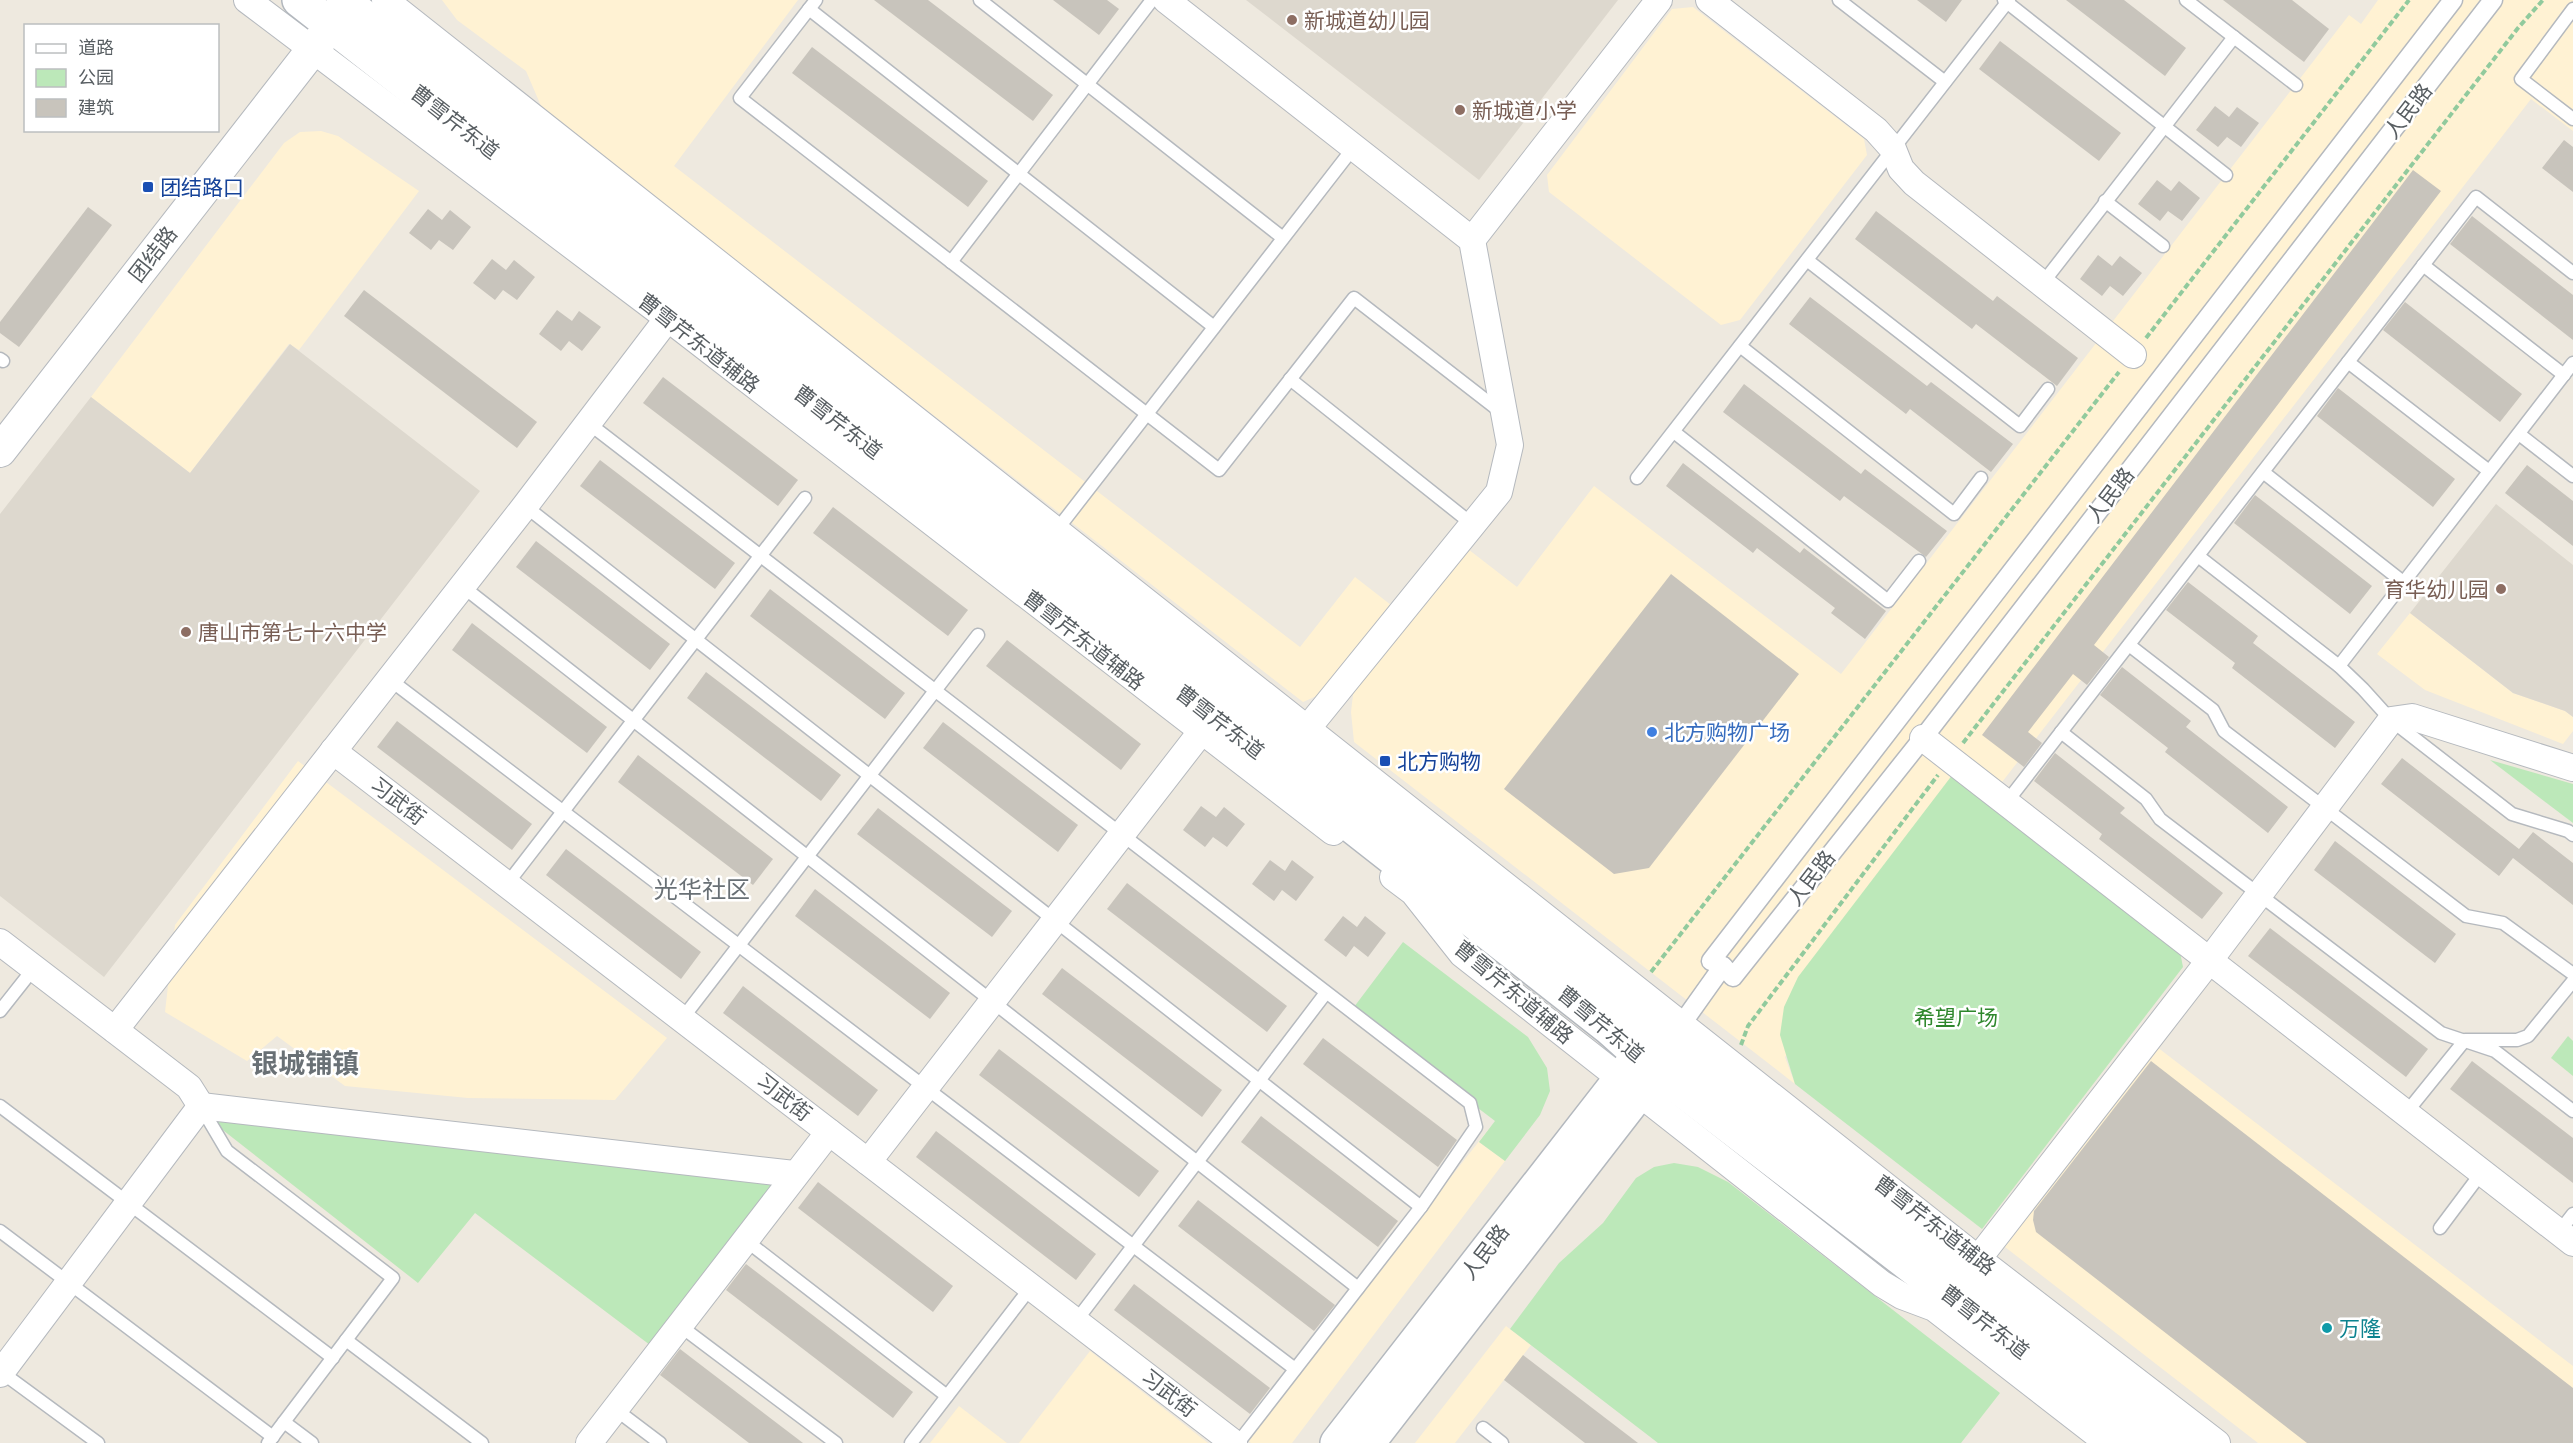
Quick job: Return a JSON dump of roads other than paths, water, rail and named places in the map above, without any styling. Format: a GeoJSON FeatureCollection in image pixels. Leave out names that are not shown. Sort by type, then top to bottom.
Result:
{"type":"FeatureCollection","features":[{"type":"Feature","properties":{"kind":"main road","name":"曹雪芹东道"},"geometry":{"type":"LineString","coordinates":[[299,0],[343,7],[1300,737],[1652,1057],[2141,1443]]}},
{"type":"Feature","properties":{"kind":"main road","name":"曹雪芹东道"},"geometry":{"type":"LineString","coordinates":[[343,7],[1591,1013],[2181,1443]]}},
{"type":"Feature","properties":{"kind":"main road","name":"人民路"},"geometry":{"type":"LineString","coordinates":[[1337,1443],[1652,1057]]}},
{"type":"Feature","properties":{"kind":"main road","name":"人民路"},"geometry":{"type":"LineString","coordinates":[[1368,1443],[1652,1057]]}},
{"type":"Feature","properties":{"kind":"street","name":"曹雪芹东道辅路"},"geometry":{"type":"LineString","coordinates":[[247,0],[668,318],[1201,732],[1413,892],[1462,954],[1652,1057],[1882,1284],[1902,1296],[1934,1308],[2108,1443]]}},
{"type":"Feature","properties":{"kind":"street","name":"曹雪芹东道辅路"},"geometry":{"type":"LineString","coordinates":[[385,0],[1056,531],[1300,737],[1630,984],[1652,1057]]}},
{"type":"Feature","properties":{"kind":"street"},"geometry":{"type":"LineString","coordinates":[[1166,0],[1472,240],[1505,415],[1510,445],[1499,492],[1300,737]]}},
{"type":"Feature","properties":{"kind":"street"},"geometry":{"type":"LineString","coordinates":[[1472,240],[1659,0]]}},
{"type":"Feature","properties":{"kind":"street"},"geometry":{"type":"LineString","coordinates":[[1710,0],[1876,130],[1893,149],[1901,169],[1914,183],[2133,355]]}},
{"type":"Feature","properties":{"kind":"street","name":"人民路"},"geometry":{"type":"LineString","coordinates":[[2452,0],[1711,961],[1723,966],[1733,977],[1923,738],[2493,0]]}},
{"type":"Feature","properties":{"kind":"street","name":"团结路"},"geometry":{"type":"LineString","coordinates":[[0,451],[343,7]]}},
{"type":"Feature","properties":{"kind":"street"},"geometry":{"type":"LineString","coordinates":[[115,1030],[525,506],[668,318]]}},
{"type":"Feature","properties":{"kind":"street"},"geometry":{"type":"LineString","coordinates":[[1978,1258],[2210,961],[2391,720],[2412,717],[2573,768]]}},
{"type":"Feature","properties":{"kind":"street"},"geometry":{"type":"LineString","coordinates":[[868,1162],[1201,732]]}},
{"type":"Feature","properties":{"kind":"street"},"geometry":{"type":"LineString","coordinates":[[1923,738],[2482,1172],[2568,1230]]}},
{"type":"Feature","properties":{"kind":"street","name":"习武街"},"geometry":{"type":"LineString","coordinates":[[333,751],[1236,1443]]}},
{"type":"Feature","properties":{"kind":"street"},"geometry":{"type":"LineString","coordinates":[[0,942],[189,1087],[201,1106]]}},
{"type":"Feature","properties":{"kind":"street","name":"人民路"},"geometry":{"type":"LineString","coordinates":[[1652,1057],[1723,966]]}},
{"type":"Feature","properties":{"kind":"street","name":"曹雪芹东道辅路"},"geometry":{"type":"LineString","coordinates":[[1652,1057],[1743,1072],[2217,1443]]}},
{"type":"Feature","properties":{"kind":"street"},"geometry":{"type":"LineString","coordinates":[[201,1106],[794,1174]]}},
{"type":"Feature","properties":{"kind":"street"},"geometry":{"type":"LineString","coordinates":[[0,1373],[201,1106]]}},
{"type":"Feature","properties":{"kind":"street"},"geometry":{"type":"LineString","coordinates":[[589,1443],[829,1131]]}},
{"type":"Feature","properties":{"kind":"lane"},"geometry":{"type":"LineString","coordinates":[[980,0],[1283,238]]}},
{"type":"Feature","properties":{"kind":"lane"},"geometry":{"type":"LineString","coordinates":[[951,262],[1152,0]]}},
{"type":"Feature","properties":{"kind":"lane"},"geometry":{"type":"LineString","coordinates":[[1839,0],[1945,82]]}},
{"type":"Feature","properties":{"kind":"lane"},"geometry":{"type":"LineString","coordinates":[[2187,0],[2296,86]]}},
{"type":"Feature","properties":{"kind":"lane"},"geometry":{"type":"LineString","coordinates":[[1637,478],[2006,1],[2226,175]]}},
{"type":"Feature","properties":{"kind":"lane"},"geometry":{"type":"LineString","coordinates":[[1214,327],[1019,173],[813,4],[740,98],[1219,470],[1354,298],[1505,415]]}},
{"type":"Feature","properties":{"kind":"lane"},"geometry":{"type":"LineString","coordinates":[[2573,9],[2521,79],[2573,119]]}},
{"type":"Feature","properties":{"kind":"lane"},"geometry":{"type":"LineString","coordinates":[[2042,284],[2163,125],[2234,37]]}},
{"type":"Feature","properties":{"kind":"lane"},"geometry":{"type":"LineString","coordinates":[[1056,531],[1354,147]]}},
{"type":"Feature","properties":{"kind":"lane"},"geometry":{"type":"LineString","coordinates":[[2006,803],[2476,197],[2573,273]]}},
{"type":"Feature","properties":{"kind":"lane"},"geometry":{"type":"LineString","coordinates":[[2105,201],[2163,246]]}},
{"type":"Feature","properties":{"kind":"lane"},"geometry":{"type":"LineString","coordinates":[[1807,260],[2020,426],[2048,389]]}},
{"type":"Feature","properties":{"kind":"lane"},"geometry":{"type":"LineString","coordinates":[[2423,265],[2564,375]]}},
{"type":"Feature","properties":{"kind":"lane"},"geometry":{"type":"LineString","coordinates":[[1740,346],[1954,514],[1981,478]]}},
{"type":"Feature","properties":{"kind":"lane"},"geometry":{"type":"LineString","coordinates":[[2349,362],[2489,471]]}},
{"type":"Feature","properties":{"kind":"lane"},"geometry":{"type":"LineString","coordinates":[[2339,666],[2573,363]]}},
{"type":"Feature","properties":{"kind":"lane"},"geometry":{"type":"LineString","coordinates":[[1290,380],[1472,524]]}},
{"type":"Feature","properties":{"kind":"lane"},"geometry":{"type":"LineString","coordinates":[[587,422],[1325,994],[1470,1103],[1476,1127],[1421,1207],[1236,1443]]}},
{"type":"Feature","properties":{"kind":"lane"},"geometry":{"type":"LineString","coordinates":[[1674,432],[1888,601],[1918,561]]}},
{"type":"Feature","properties":{"kind":"lane"},"geometry":{"type":"LineString","coordinates":[[2519,434],[2573,476]]}},
{"type":"Feature","properties":{"kind":"lane"},"geometry":{"type":"LineString","coordinates":[[2264,472],[2403,582]]}},
{"type":"Feature","properties":{"kind":"lane"},"geometry":{"type":"LineString","coordinates":[[507,885],[805,498]]}},
{"type":"Feature","properties":{"kind":"lane"},"geometry":{"type":"LineString","coordinates":[[525,506],[1421,1207]]}},
{"type":"Feature","properties":{"kind":"lane"},"geometry":{"type":"LineString","coordinates":[[2198,556],[2339,666],[2363,688],[2391,720],[2512,814],[2573,835]]}},
{"type":"Feature","properties":{"kind":"lane"},"geometry":{"type":"LineString","coordinates":[[462,586],[1358,1288]]}},
{"type":"Feature","properties":{"kind":"lane"},"geometry":{"type":"LineString","coordinates":[[682,1018],[978,635]]}},
{"type":"Feature","properties":{"kind":"lane"},"geometry":{"type":"LineString","coordinates":[[2129,645],[2213,710],[2224,731],[2466,916],[2503,923],[2573,974]]}},
{"type":"Feature","properties":{"kind":"lane"},"geometry":{"type":"LineString","coordinates":[[388,680],[1295,1369]]}},
{"type":"Feature","properties":{"kind":"lane"},"geometry":{"type":"LineString","coordinates":[[2061,732],[2146,799],[2160,819],[2441,1033],[2495,1051],[2573,1111]]}},
{"type":"Feature","properties":{"kind":"lane"},"geometry":{"type":"LineString","coordinates":[[0,1011],[34,968]]}},
{"type":"Feature","properties":{"kind":"lane"},"geometry":{"type":"LineString","coordinates":[[2465,1040],[2517,1040],[2528,1036],[2573,981]]}},
{"type":"Feature","properties":{"kind":"lane"},"geometry":{"type":"LineString","coordinates":[[1076,1321],[1325,994]]}},
{"type":"Feature","properties":{"kind":"lane"},"geometry":{"type":"LineString","coordinates":[[2406,1113],[2465,1040]]}},
{"type":"Feature","properties":{"kind":"lane"},"geometry":{"type":"LineString","coordinates":[[0,1106],[333,1358]]}},
{"type":"Feature","properties":{"kind":"lane"},"geometry":{"type":"LineString","coordinates":[[0,1231],[271,1440],[393,1278],[227,1151],[201,1106]]}},
{"type":"Feature","properties":{"kind":"lane"},"geometry":{"type":"LineString","coordinates":[[2440,1228],[2482,1172]]}},
{"type":"Feature","properties":{"kind":"lane"},"geometry":{"type":"LineString","coordinates":[[744,1239],[947,1396]]}},
{"type":"Feature","properties":{"kind":"lane"},"geometry":{"type":"LineString","coordinates":[[911,1443],[1031,1287]]}},
{"type":"Feature","properties":{"kind":"lane"},"geometry":{"type":"LineString","coordinates":[[679,1325],[836,1443]]}},
{"type":"Feature","properties":{"kind":"lane"},"geometry":{"type":"LineString","coordinates":[[346,1340],[482,1443]]}},
{"type":"Feature","properties":{"kind":"lane"},"geometry":{"type":"LineString","coordinates":[[0,1373],[98,1443]]}},
{"type":"Feature","properties":{"kind":"lane"},"geometry":{"type":"LineString","coordinates":[[615,1409],[660,1443]]}},
{"type":"Feature","properties":{"kind":"lane"},"geometry":{"type":"LineString","coordinates":[[284,1422],[312,1443]]}},
{"type":"Feature","properties":{"kind":"lane"},"geometry":{"type":"LineString","coordinates":[[1483,1428],[1502,1443]]}},
{"type":"Feature","properties":{"kind":"place","name":"新城道幼儿园"},"geometry":{"type":"Point","coordinates":[1292,20]}},
{"type":"Feature","properties":{"kind":"place","name":"新城道小学"},"geometry":{"type":"Point","coordinates":[1460,110]}},
{"type":"Feature","properties":{"kind":"place","name":"团结路口"},"geometry":{"type":"Point","coordinates":[148,187]}},
{"type":"Feature","properties":{"kind":"place","name":"育华幼儿园"},"geometry":{"type":"Point","coordinates":[2501,589]}},
{"type":"Feature","properties":{"kind":"place","name":"唐山市第七十六中学"},"geometry":{"type":"Point","coordinates":[186,632]}},
{"type":"Feature","properties":{"kind":"place","name":"北方购物广场"},"geometry":{"type":"Point","coordinates":[1652,732]}},
{"type":"Feature","properties":{"kind":"place","name":"北方购物"},"geometry":{"type":"Point","coordinates":[1385,761]}},
{"type":"Feature","properties":{"kind":"place","name":"万隆"},"geometry":{"type":"Point","coordinates":[2327,1328]}},
{"type":"Feature","properties":{"kind":"district","name":"光华社区"},"geometry":{"type":"Point","coordinates":[702,890]}},
{"type":"Feature","properties":{"kind":"district","name":"银城铺镇"},"geometry":{"type":"Point","coordinates":[305,1064]}},
{"type":"Feature","properties":{"kind":"park label","name":"希望广场"},"geometry":{"type":"Point","coordinates":[1956,1017]}}]}
